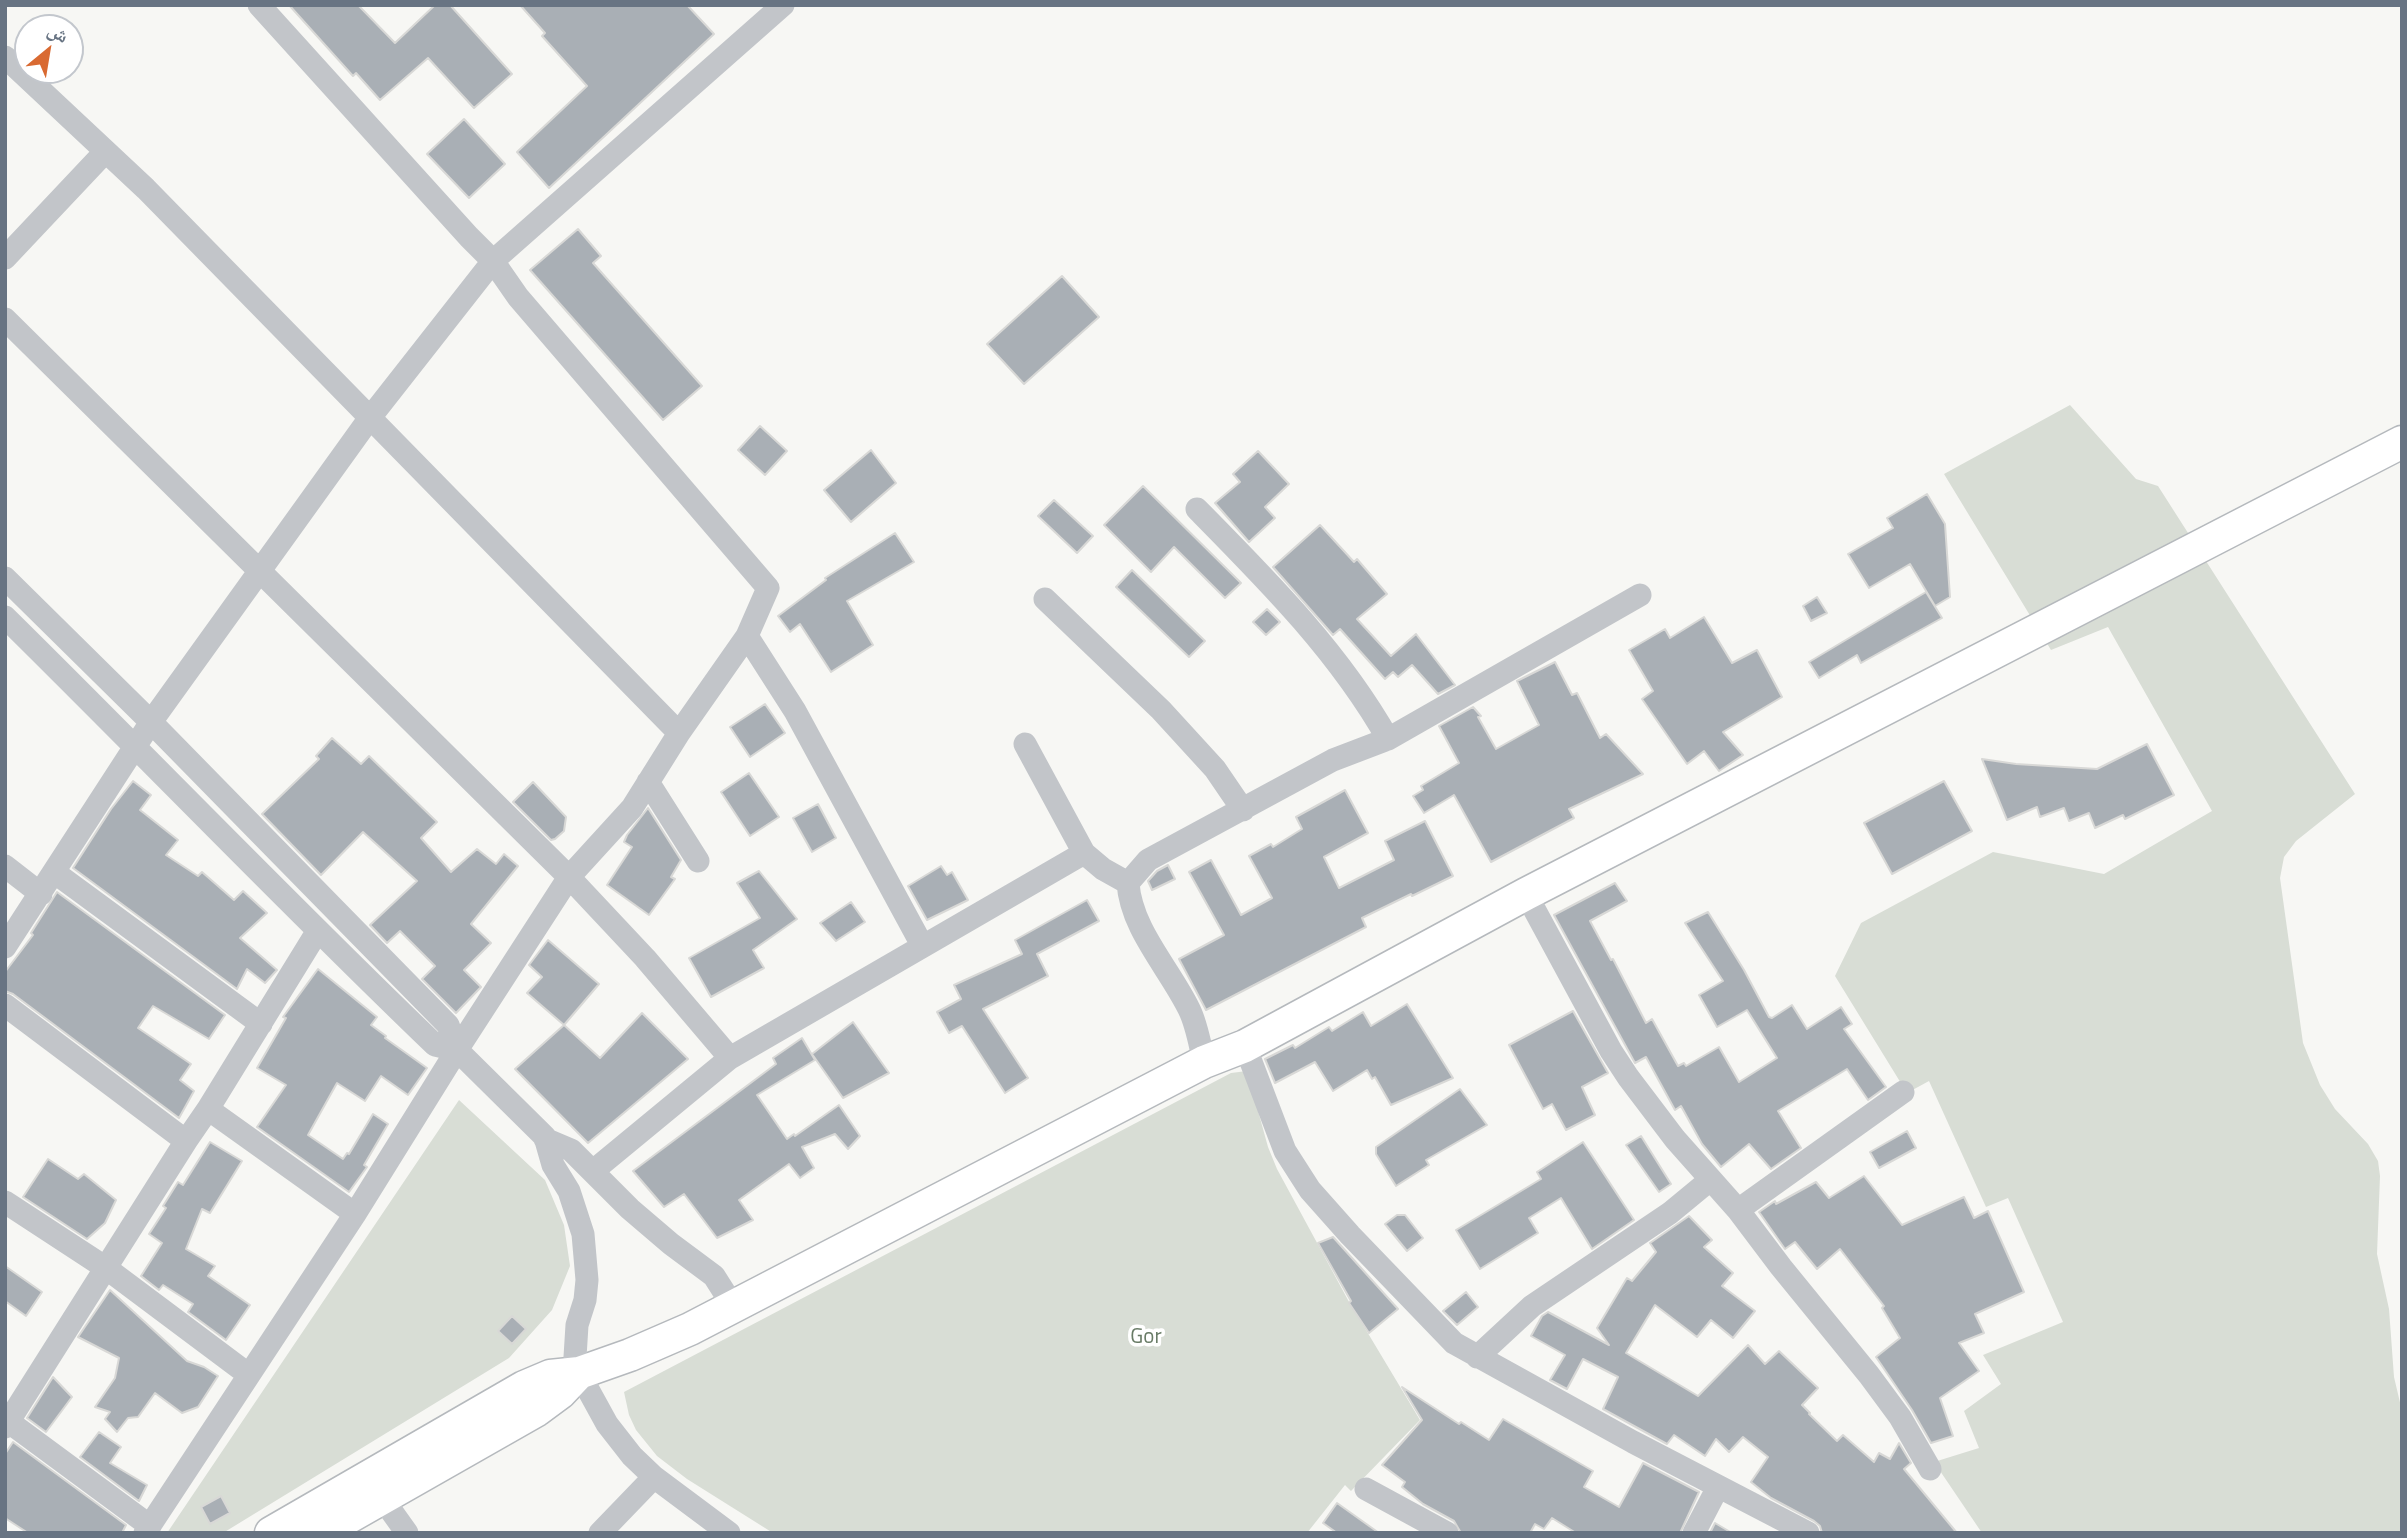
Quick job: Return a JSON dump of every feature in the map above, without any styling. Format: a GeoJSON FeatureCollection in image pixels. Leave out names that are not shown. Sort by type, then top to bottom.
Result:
{"type":"FeatureCollection","features":[{"type":"Feature","properties":{"kind":"main road"},"geometry":{"type":"LineString","coordinates":[[271,1533],[524,1387],[551,1376],[579,1373],[678,1334],[1205,1062],[1245,1046],[1526,894],[2402,442]]}},
{"type":"Feature","properties":{"kind":"main road"},"geometry":{"type":"LineString","coordinates":[[321,1533],[537,1410],[560,1394],[579,1373]]}},
{"type":"Feature","properties":{"kind":"street"},"geometry":{"type":"LineString","coordinates":[[260,5],[469,237],[494,261],[518,298],[768,588],[747,636],[679,733],[632,808],[569,877],[355,1214],[147,1529],[10,1411],[208,1109],[317,932]]}},
{"type":"Feature","properties":{"kind":"street"},"geometry":{"type":"LineString","coordinates":[[5,947],[151,722],[369,419],[494,261],[783,5]]}},
{"type":"Feature","properties":{"kind":"street"},"geometry":{"type":"LineString","coordinates":[[5,57],[146,189],[679,733]]}},
{"type":"Feature","properties":{"kind":"street"},"geometry":{"type":"LineString","coordinates":[[5,257],[105,152]]}},
{"type":"Feature","properties":{"kind":"street"},"geometry":{"type":"LineString","coordinates":[[5,319],[569,877],[645,958],[730,1058]]}},
{"type":"Feature","properties":{"kind":"street"},"geometry":{"type":"LineString","coordinates":[[1197,509],[1272,586],[1336,660],[1368,704],[1388,739]]}},
{"type":"Feature","properties":{"kind":"street"},"geometry":{"type":"LineString","coordinates":[[5,578],[151,722],[449,1025],[457,1050],[545,1139],[570,1150],[631,1209],[671,1244],[714,1276],[733,1306]]}},
{"type":"Feature","properties":{"kind":"street"},"geometry":{"type":"LineString","coordinates":[[1205,1062],[1190,1011],[1129,901],[1128,883],[1148,860],[1333,760],[1388,739],[1640,595]]}},
{"type":"Feature","properties":{"kind":"street"},"geometry":{"type":"LineString","coordinates":[[1045,599],[1161,710],[1215,769],[1243,810]]}},
{"type":"Feature","properties":{"kind":"street"},"geometry":{"type":"LineString","coordinates":[[5,617],[135,745],[317,932],[435,1045],[457,1050]]}},
{"type":"Feature","properties":{"kind":"street"},"geometry":{"type":"LineString","coordinates":[[747,636],[794,711],[922,945]]}},
{"type":"Feature","properties":{"kind":"street"},"geometry":{"type":"LineString","coordinates":[[1025,744],[1084,853],[1128,883]]}},
{"type":"Feature","properties":{"kind":"street"},"geometry":{"type":"LineString","coordinates":[[648,782],[698,861]]}},
{"type":"Feature","properties":{"kind":"street"},"geometry":{"type":"LineString","coordinates":[[593,1171],[730,1058],[1084,853]]}},
{"type":"Feature","properties":{"kind":"street"},"geometry":{"type":"LineString","coordinates":[[5,866],[41,894]]}},
{"type":"Feature","properties":{"kind":"street"},"geometry":{"type":"LineString","coordinates":[[54,872],[261,1024]]}},
{"type":"Feature","properties":{"kind":"street"},"geometry":{"type":"LineString","coordinates":[[1526,894],[1611,1051],[1628,1077],[1675,1139],[1738,1210],[1870,1375],[1900,1417],[1930,1469]]}},
{"type":"Feature","properties":{"kind":"street"},"geometry":{"type":"LineString","coordinates":[[5,1005],[186,1141]]}},
{"type":"Feature","properties":{"kind":"street"},"geometry":{"type":"LineString","coordinates":[[1245,1046],[1284,1151],[1310,1190],[1454,1343],[1808,1533]]}},
{"type":"Feature","properties":{"kind":"street"},"geometry":{"type":"LineString","coordinates":[[1738,1210],[1903,1092]]}},
{"type":"Feature","properties":{"kind":"street"},"geometry":{"type":"LineString","coordinates":[[208,1109],[355,1214]]}},
{"type":"Feature","properties":{"kind":"street"},"geometry":{"type":"LineString","coordinates":[[545,1139],[554,1165],[573,1201],[584,1245],[587,1280],[585,1300],[577,1325],[575,1357],[579,1373],[607,1424],[632,1456],[654,1477],[729,1533]]}},
{"type":"Feature","properties":{"kind":"street"},"geometry":{"type":"LineString","coordinates":[[1477,1357],[1532,1306],[1636,1237],[1710,1180]]}},
{"type":"Feature","properties":{"kind":"street"},"geometry":{"type":"LineString","coordinates":[[5,1202],[106,1268],[249,1376]]}},
{"type":"Feature","properties":{"kind":"street"},"geometry":{"type":"LineString","coordinates":[[600,1533],[654,1477]]}},
{"type":"Feature","properties":{"kind":"street"},"geometry":{"type":"LineString","coordinates":[[1694,1533],[1718,1487]]}},
{"type":"Feature","properties":{"kind":"street"},"geometry":{"type":"LineString","coordinates":[[1366,1489],[1447,1533]]}},
{"type":"Feature","properties":{"kind":"street"},"geometry":{"type":"LineString","coordinates":[[382,1498],[407,1533]]}},
{"type":"Feature","properties":{"kind":"green space"},"geometry":{"type":"Polygon","coordinates":[[[2070,405],[2136,479],[2158,486],[2355,794],[2296,841],[2284,857],[2280,878],[2303,1043],[2320,1085],[2335,1109],[2368,1144],[2378,1161],[2380,1176],[2377,1254],[2389,1309],[2394,1377],[2402,1411],[2402,1533],[1982,1533],[1934,1462],[1979,1448],[1964,1411],[2001,1384],[1983,1355],[2063,1322],[2008,1198],[1986,1207],[1929,1081],[1907,1093],[1835,976],[1861,923],[1993,852],[2104,874],[2212,811],[2108,627],[2051,650],[1944,474],[2070,405]]]}},
{"type":"Feature","properties":{"kind":"green space","name":"Gor"},"geometry":{"type":"Polygon","coordinates":[[[1247,1071],[1268,1147],[1277,1169],[1348,1300],[1420,1420],[1351,1491],[1345,1485],[1307,1533],[773,1533],[687,1479],[657,1456],[636,1430],[629,1415],[624,1392],[1231,1073],[1247,1071]]]}},
{"type":"Feature","properties":{"kind":"green space"},"geometry":{"type":"Polygon","coordinates":[[[459,1100],[545,1180],[564,1225],[570,1266],[552,1310],[509,1358],[223,1533],[167,1533],[459,1100]]]}},
{"type":"Feature","properties":{"kind":"building"},"geometry":{"type":"Polygon","coordinates":[[[289,5],[358,5],[395,43],[435,5],[450,5],[512,74],[474,108],[428,58],[380,100],[356,73],[353,76],[289,5]]]}},
{"type":"Feature","properties":{"kind":"building"},"geometry":{"type":"Polygon","coordinates":[[[520,5],[687,5],[714,34],[549,188],[517,152],[587,86],[542,36],[545,33],[520,5]]]}},
{"type":"Feature","properties":{"kind":"building"},"geometry":{"type":"Polygon","coordinates":[[[464,119],[505,164],[469,198],[427,154],[464,119]]]}},
{"type":"Feature","properties":{"kind":"building"},"geometry":{"type":"Polygon","coordinates":[[[578,229],[601,256],[593,263],[702,386],[663,420],[530,270],[578,229]]]}},
{"type":"Feature","properties":{"kind":"building"},"geometry":{"type":"Polygon","coordinates":[[[1062,276],[1099,317],[1024,384],[987,344],[1062,276]]]}},
{"type":"Feature","properties":{"kind":"building"},"geometry":{"type":"Polygon","coordinates":[[[760,426],[787,451],[765,475],[738,450],[760,426]]]}},
{"type":"Feature","properties":{"kind":"building"},"geometry":{"type":"Polygon","coordinates":[[[871,450],[896,483],[851,522],[824,490],[871,450]]]}},
{"type":"Feature","properties":{"kind":"building"},"geometry":{"type":"Polygon","coordinates":[[[1258,451],[1289,484],[1265,507],[1275,518],[1249,542],[1215,503],[1240,482],[1233,474],[1258,451]]]}},
{"type":"Feature","properties":{"kind":"building"},"geometry":{"type":"Polygon","coordinates":[[[1143,486],[1241,583],[1225,598],[1174,547],[1151,572],[1104,525],[1143,486]]]}},
{"type":"Feature","properties":{"kind":"building"},"geometry":{"type":"Polygon","coordinates":[[[1927,494],[1945,524],[1950,597],[1935,606],[1910,564],[1869,588],[1848,554],[1893,528],[1887,518],[1927,494]]]}},
{"type":"Feature","properties":{"kind":"building"},"geometry":{"type":"Polygon","coordinates":[[[1054,500],[1093,536],[1077,553],[1038,516],[1054,500]]]}},
{"type":"Feature","properties":{"kind":"building"},"geometry":{"type":"Polygon","coordinates":[[[1320,525],[1354,562],[1357,559],[1387,594],[1357,619],[1391,656],[1416,634],[1455,685],[1438,694],[1412,665],[1398,677],[1393,672],[1385,679],[1340,629],[1333,635],[1273,567],[1320,525]]]}},
{"type":"Feature","properties":{"kind":"building"},"geometry":{"type":"Polygon","coordinates":[[[895,533],[914,562],[847,601],[873,645],[831,672],[800,624],[790,632],[778,616],[826,580],[825,578],[895,533]]]}},
{"type":"Feature","properties":{"kind":"building"},"geometry":{"type":"Polygon","coordinates":[[[1132,570],[1205,641],[1189,657],[1116,587],[1132,570]]]}},
{"type":"Feature","properties":{"kind":"building"},"geometry":{"type":"Polygon","coordinates":[[[1926,592],[1942,618],[1861,663],[1857,655],[1819,678],[1809,662],[1926,592]]]}},
{"type":"Feature","properties":{"kind":"building"},"geometry":{"type":"Polygon","coordinates":[[[1817,597],[1827,613],[1811,621],[1803,606],[1817,597]]]}},
{"type":"Feature","properties":{"kind":"building"},"geometry":{"type":"Polygon","coordinates":[[[1267,609],[1280,622],[1266,635],[1253,622],[1267,609]]]}},
{"type":"Feature","properties":{"kind":"building"},"geometry":{"type":"Polygon","coordinates":[[[1704,617],[1732,663],[1757,650],[1782,697],[1723,732],[1743,755],[1719,771],[1704,751],[1687,764],[1642,699],[1653,691],[1629,650],[1665,629],[1670,638],[1704,617]]]}},
{"type":"Feature","properties":{"kind":"building"},"geometry":{"type":"Polygon","coordinates":[[[1555,662],[1572,695],[1577,693],[1600,738],[1606,734],[1643,774],[1569,809],[1574,818],[1491,862],[1454,795],[1424,813],[1413,796],[1423,790],[1421,786],[1459,763],[1439,726],[1473,707],[1481,716],[1478,717],[1496,749],[1539,725],[1517,681],[1555,662]]]}},
{"type":"Feature","properties":{"kind":"building"},"geometry":{"type":"Polygon","coordinates":[[[765,704],[785,733],[750,757],[730,727],[765,704]]]}},
{"type":"Feature","properties":{"kind":"building"},"geometry":{"type":"Polygon","coordinates":[[[332,738],[361,764],[369,756],[437,822],[421,838],[451,872],[477,849],[496,864],[504,854],[518,866],[471,924],[491,943],[464,970],[481,987],[456,1013],[422,979],[435,966],[400,931],[387,943],[370,925],[417,881],[363,832],[321,875],[262,814],[319,759],[316,756],[332,738]]]}},
{"type":"Feature","properties":{"kind":"building"},"geometry":{"type":"Polygon","coordinates":[[[2147,744],[2174,795],[2125,819],[2123,815],[2095,828],[2089,813],[2069,821],[2064,808],[2040,817],[2037,807],[2007,820],[1982,759],[2097,769],[2147,744]]]}},
{"type":"Feature","properties":{"kind":"building"},"geometry":{"type":"Polygon","coordinates":[[[749,773],[779,817],[750,836],[721,792],[749,773]]]}},
{"type":"Feature","properties":{"kind":"building"},"geometry":{"type":"Polygon","coordinates":[[[133,781],[151,795],[140,810],[178,840],[166,855],[198,876],[202,872],[234,900],[243,891],[267,913],[240,938],[277,970],[265,983],[247,969],[237,989],[73,868],[111,809],[133,781]]]}},
{"type":"Feature","properties":{"kind":"building"},"geometry":{"type":"Polygon","coordinates":[[[1944,781],[1972,831],[1892,874],[1864,823],[1944,781]]]}},
{"type":"Feature","properties":{"kind":"building"},"geometry":{"type":"Polygon","coordinates":[[[533,782],[566,817],[564,831],[555,839],[551,840],[513,802],[533,782]]]}},
{"type":"Feature","properties":{"kind":"building"},"geometry":{"type":"Polygon","coordinates":[[[1345,790],[1368,833],[1324,857],[1339,888],[1394,860],[1385,841],[1425,821],[1453,876],[1362,918],[1366,927],[1206,1010],[1179,959],[1224,935],[1189,872],[1211,860],[1241,915],[1272,898],[1249,856],[1271,844],[1273,847],[1302,829],[1296,817],[1345,790]]]}},
{"type":"Feature","properties":{"kind":"building"},"geometry":{"type":"Polygon","coordinates":[[[818,804],[836,838],[812,852],[793,818],[818,804]]]}},
{"type":"Feature","properties":{"kind":"building"},"geometry":{"type":"Polygon","coordinates":[[[648,808],[681,860],[671,877],[675,879],[649,915],[607,885],[632,847],[624,842],[627,835],[648,808]]]}},
{"type":"Feature","properties":{"kind":"building"},"geometry":{"type":"Polygon","coordinates":[[[1168,865],[1175,879],[1152,890],[1148,881],[1157,871],[1168,865]]]}},
{"type":"Feature","properties":{"kind":"building"},"geometry":{"type":"Polygon","coordinates":[[[941,866],[947,875],[952,872],[968,900],[927,920],[908,886],[941,866]]]}},
{"type":"Feature","properties":{"kind":"building"},"geometry":{"type":"Polygon","coordinates":[[[759,871],[797,919],[753,950],[764,968],[711,997],[689,958],[760,918],[737,883],[759,871]]]}},
{"type":"Feature","properties":{"kind":"building"},"geometry":{"type":"Polygon","coordinates":[[[1615,883],[1627,901],[1590,921],[1646,1023],[1652,1019],[1678,1066],[1684,1063],[1686,1066],[1719,1047],[1739,1082],[1777,1058],[1747,1010],[1717,1027],[1699,995],[1723,981],[1685,923],[1708,912],[1769,1017],[1772,1018],[1792,1005],[1807,1029],[1841,1007],[1852,1024],[1844,1029],[1886,1087],[1868,1100],[1847,1069],[1778,1111],[1801,1148],[1771,1169],[1749,1144],[1721,1167],[1702,1144],[1681,1106],[1675,1110],[1646,1057],[1635,1063],[1554,915],[1615,883]]]}},
{"type":"Feature","properties":{"kind":"building"},"geometry":{"type":"Polygon","coordinates":[[[57,892],[225,1015],[209,1039],[153,1006],[138,1028],[191,1064],[180,1080],[194,1091],[179,1118],[13,994],[5,991],[5,972],[33,935],[31,933],[57,892]]]}},
{"type":"Feature","properties":{"kind":"building"},"geometry":{"type":"Polygon","coordinates":[[[1087,900],[1099,921],[1037,954],[1048,976],[983,1009],[1028,1078],[1005,1093],[962,1026],[949,1033],[937,1012],[961,999],[954,985],[1022,954],[1015,940],[1087,900]]]}},
{"type":"Feature","properties":{"kind":"building"},"geometry":{"type":"Polygon","coordinates":[[[851,902],[865,922],[836,941],[820,923],[851,902]]]}},
{"type":"Feature","properties":{"kind":"building"},"geometry":{"type":"Polygon","coordinates":[[[548,940],[599,984],[564,1025],[527,993],[542,977],[529,965],[548,940]]]}},
{"type":"Feature","properties":{"kind":"building"},"geometry":{"type":"Polygon","coordinates":[[[318,969],[377,1017],[371,1025],[386,1036],[385,1038],[427,1068],[408,1095],[381,1076],[365,1101],[337,1083],[308,1135],[343,1159],[349,1154],[373,1114],[388,1124],[364,1165],[367,1167],[349,1192],[257,1127],[286,1085],[257,1068],[286,1018],[283,1017],[318,969]]]}},
{"type":"Feature","properties":{"kind":"building"},"geometry":{"type":"Polygon","coordinates":[[[1407,1004],[1453,1078],[1391,1105],[1375,1077],[1372,1079],[1367,1070],[1333,1091],[1315,1062],[1275,1083],[1265,1059],[1293,1045],[1295,1048],[1329,1027],[1332,1031],[1363,1012],[1371,1026],[1407,1004]]]}},
{"type":"Feature","properties":{"kind":"building"},"geometry":{"type":"Polygon","coordinates":[[[1573,1011],[1608,1073],[1582,1087],[1595,1115],[1566,1130],[1552,1104],[1543,1109],[1509,1045],[1573,1011]]]}},
{"type":"Feature","properties":{"kind":"building"},"geometry":{"type":"Polygon","coordinates":[[[642,1013],[688,1059],[588,1143],[515,1069],[564,1025],[600,1058],[642,1013]]]}},
{"type":"Feature","properties":{"kind":"building"},"geometry":{"type":"Polygon","coordinates":[[[853,1022],[889,1073],[843,1098],[812,1054],[853,1022]]]}},
{"type":"Feature","properties":{"kind":"building"},"geometry":{"type":"Polygon","coordinates":[[[802,1038],[815,1060],[757,1095],[787,1139],[839,1105],[860,1136],[848,1149],[835,1134],[802,1147],[814,1168],[800,1178],[789,1164],[739,1200],[753,1220],[717,1238],[684,1194],[664,1207],[633,1171],[776,1064],[773,1058],[802,1038]]]}},
{"type":"Feature","properties":{"kind":"building"},"geometry":{"type":"Polygon","coordinates":[[[1460,1089],[1487,1125],[1426,1160],[1429,1165],[1396,1186],[1376,1154],[1376,1147],[1460,1089]]]}},
{"type":"Feature","properties":{"kind":"building"},"geometry":{"type":"Polygon","coordinates":[[[1907,1131],[1916,1148],[1879,1168],[1870,1152],[1907,1131]]]}},
{"type":"Feature","properties":{"kind":"building"},"geometry":{"type":"Polygon","coordinates":[[[1641,1136],[1671,1184],[1659,1192],[1626,1145],[1641,1136]]]}},
{"type":"Feature","properties":{"kind":"building"},"geometry":{"type":"Polygon","coordinates":[[[210,1142],[242,1161],[210,1213],[202,1209],[186,1249],[215,1266],[208,1276],[250,1305],[226,1340],[188,1312],[193,1304],[163,1285],[159,1290],[141,1276],[162,1243],[149,1234],[166,1208],[163,1206],[178,1182],[183,1185],[210,1142]]]}},
{"type":"Feature","properties":{"kind":"building"},"geometry":{"type":"Polygon","coordinates":[[[1583,1142],[1634,1220],[1592,1249],[1561,1198],[1529,1218],[1538,1233],[1480,1269],[1456,1230],[1541,1179],[1537,1172],[1583,1142]]]}},
{"type":"Feature","properties":{"kind":"building"},"geometry":{"type":"Polygon","coordinates":[[[48,1159],[78,1179],[84,1174],[116,1200],[105,1223],[87,1239],[23,1197],[48,1159]]]}},
{"type":"Feature","properties":{"kind":"building"},"geometry":{"type":"Polygon","coordinates":[[[1864,1176],[1902,1225],[1964,1197],[1974,1218],[1988,1211],[2024,1292],[1975,1314],[1984,1333],[1959,1343],[1979,1371],[1940,1398],[1953,1436],[1931,1443],[1876,1357],[1900,1338],[1882,1308],[1884,1306],[1840,1249],[1817,1269],[1795,1242],[1785,1249],[1759,1212],[1775,1201],[1776,1204],[1816,1182],[1829,1198],[1864,1176]]]}},
{"type":"Feature","properties":{"kind":"building"},"geometry":{"type":"Polygon","coordinates":[[[1397,1215],[1405,1215],[1423,1238],[1407,1251],[1385,1224],[1397,1215]]]}},
{"type":"Feature","properties":{"kind":"building"},"geometry":{"type":"Polygon","coordinates":[[[1689,1216],[1712,1240],[1704,1247],[1733,1273],[1722,1286],[1755,1311],[1733,1338],[1711,1320],[1697,1337],[1655,1305],[1626,1353],[1698,1396],[1748,1345],[1765,1364],[1779,1351],[1818,1388],[1802,1405],[1809,1414],[1837,1441],[1843,1435],[1874,1462],[1879,1453],[1890,1459],[1899,1443],[1911,1463],[1904,1469],[1957,1533],[1822,1533],[1820,1526],[1814,1521],[1771,1498],[1751,1482],[1768,1457],[1743,1437],[1729,1452],[1716,1439],[1705,1456],[1674,1435],[1667,1444],[1603,1409],[1618,1377],[1583,1359],[1567,1389],[1550,1380],[1565,1355],[1531,1336],[1542,1316],[1548,1312],[1609,1345],[1597,1328],[1627,1278],[1632,1281],[1656,1252],[1650,1243],[1689,1216]]]}},
{"type":"Feature","properties":{"kind":"building"},"geometry":{"type":"Polygon","coordinates":[[[1333,1237],[1398,1309],[1369,1333],[1349,1303],[1351,1301],[1318,1243],[1333,1237]]]}},
{"type":"Feature","properties":{"kind":"building"},"geometry":{"type":"Polygon","coordinates":[[[5,1266],[42,1292],[26,1316],[5,1301],[5,1266]]]}},
{"type":"Feature","properties":{"kind":"building"},"geometry":{"type":"Polygon","coordinates":[[[110,1290],[187,1361],[218,1376],[198,1407],[182,1413],[155,1393],[138,1417],[128,1418],[117,1432],[105,1419],[110,1412],[95,1407],[115,1378],[119,1358],[78,1337],[110,1290]]]}},
{"type":"Feature","properties":{"kind":"building"},"geometry":{"type":"Polygon","coordinates":[[[1466,1292],[1478,1307],[1457,1325],[1443,1311],[1466,1292]]]}},
{"type":"Feature","properties":{"kind":"building"},"geometry":{"type":"Polygon","coordinates":[[[512,1316],[526,1329],[512,1344],[498,1331],[512,1316]]]}},
{"type":"Feature","properties":{"kind":"building"},"geometry":{"type":"Polygon","coordinates":[[[53,1377],[72,1397],[46,1432],[27,1418],[53,1377]]]}},
{"type":"Feature","properties":{"kind":"building"},"geometry":{"type":"Polygon","coordinates":[[[1402,1387],[1489,1440],[1503,1419],[1593,1471],[1584,1487],[1619,1507],[1643,1463],[1699,1492],[1680,1533],[1576,1533],[1552,1518],[1544,1529],[1535,1524],[1530,1533],[1461,1533],[1454,1521],[1423,1504],[1402,1487],[1405,1482],[1382,1465],[1422,1420],[1402,1387]]]}},
{"type":"Feature","properties":{"kind":"building"},"geometry":{"type":"Polygon","coordinates":[[[99,1432],[121,1447],[110,1463],[147,1485],[139,1501],[80,1457],[99,1432]]]}},
{"type":"Feature","properties":{"kind":"building"},"geometry":{"type":"Polygon","coordinates":[[[13,1442],[126,1525],[122,1533],[28,1533],[5,1518],[5,1454],[13,1442]]]}},
{"type":"Feature","properties":{"kind":"building"},"geometry":{"type":"Polygon","coordinates":[[[221,1496],[230,1513],[210,1524],[201,1507],[221,1496]]]}},
{"type":"Feature","properties":{"kind":"building"},"geometry":{"type":"Polygon","coordinates":[[[1337,1503],[1379,1533],[1337,1533],[1323,1523],[1337,1503]]]}},
{"type":"Feature","properties":{"kind":"building"},"geometry":{"type":"Polygon","coordinates":[[[1715,1523],[1732,1533],[1710,1533],[1715,1523]]]}}]}
